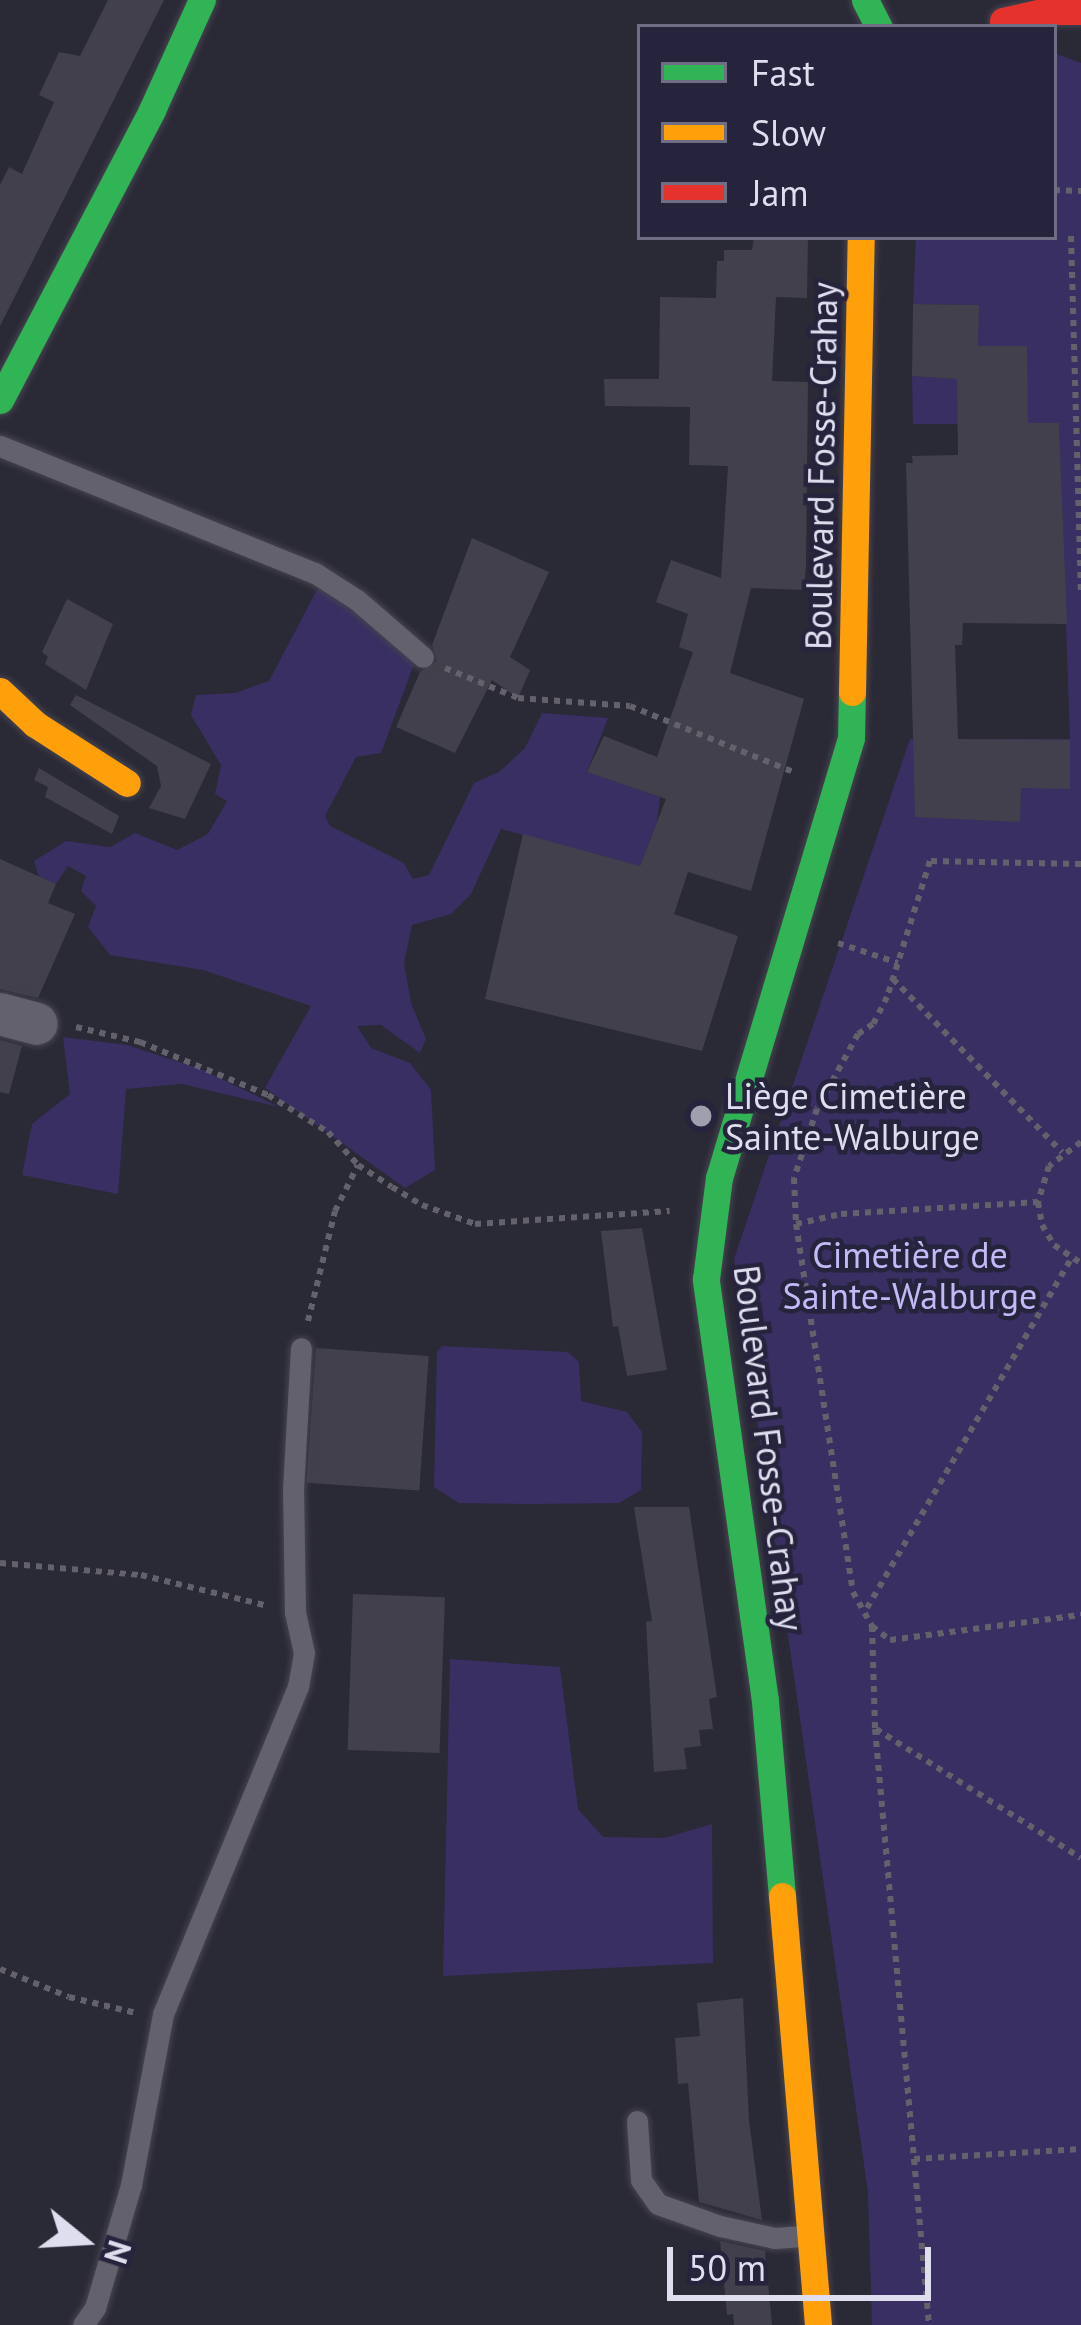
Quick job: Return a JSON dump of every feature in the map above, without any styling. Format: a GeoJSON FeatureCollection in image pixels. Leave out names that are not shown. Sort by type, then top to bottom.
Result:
{"type":"FeatureCollection","features":[{"type":"Feature","properties":{"kind":"street"},"geometry":{"type":"LineString","coordinates":[[0,400],[152,110],[202,0]]}},
{"type":"Feature","properties":{"kind":"street"},"geometry":{"type":"LineString","coordinates":[[1004,16],[1067,7]]}},
{"type":"Feature","properties":{"kind":"street","name":"Boulevard Fosse-Crahay"},"geometry":{"type":"LineString","coordinates":[[818,2325],[765,1701],[706,1279],[715,1205],[851,738],[861,240]]}},
{"type":"Feature","properties":{"kind":"street"},"geometry":{"type":"LineString","coordinates":[[0,691],[34,724],[127,783]]}},
{"type":"Feature","properties":{"kind":"lane"},"geometry":{"type":"LineString","coordinates":[[0,446],[315,573],[358,600],[423,657]]}},
{"type":"Feature","properties":{"kind":"lane"},"geometry":{"type":"LineString","coordinates":[[83,2325],[95,2308],[131,2185],[164,2014],[239,1823],[288,1719],[304,1652],[295,1612],[293,1490],[301,1348]]}},
{"type":"Feature","properties":{"kind":"lane"},"geometry":{"type":"LineString","coordinates":[[637,2121],[641,2180],[658,2204],[775,2238],[812,2236]]}},
{"type":"Feature","properties":{"kind":"path"},"geometry":{"type":"LineString","coordinates":[[1072,236],[1081,596]]}},
{"type":"Feature","properties":{"kind":"path"},"geometry":{"type":"LineString","coordinates":[[1071,277],[1081,277]]}},
{"type":"Feature","properties":{"kind":"path"},"geometry":{"type":"LineString","coordinates":[[423,657],[518,698],[630,706],[838,790]]}},
{"type":"Feature","properties":{"kind":"path"},"geometry":{"type":"LineString","coordinates":[[929,2325],[875,1729],[872,1626],[853,1592],[796,1223],[794,1178],[817,1109],[858,1034],[873,1024],[893,979],[930,861],[1081,864]]}},
{"type":"Feature","properties":{"kind":"path"},"geometry":{"type":"LineString","coordinates":[[794,929],[898,963]]}},
{"type":"Feature","properties":{"kind":"path"},"geometry":{"type":"LineString","coordinates":[[893,979],[1062,1152]]}},
{"type":"Feature","properties":{"kind":"path"},"geometry":{"type":"LineString","coordinates":[[19,1019],[121,1037],[212,1069],[328,1132],[358,1165],[422,1205],[475,1224],[715,1205]]}},
{"type":"Feature","properties":{"kind":"path"},"geometry":{"type":"LineString","coordinates":[[867,1610],[1076,1261],[1042,1225],[1038,1202],[1041,1183],[1062,1152],[1081,1142]]}},
{"type":"Feature","properties":{"kind":"path"},"geometry":{"type":"LineString","coordinates":[[301,1348],[334,1211],[358,1165]]}},
{"type":"Feature","properties":{"kind":"path"},"geometry":{"type":"LineString","coordinates":[[796,1223],[841,1214],[1038,1202]]}},
{"type":"Feature","properties":{"kind":"path"},"geometry":{"type":"LineString","coordinates":[[0,1564],[141,1575],[295,1612]]}},
{"type":"Feature","properties":{"kind":"path"},"geometry":{"type":"LineString","coordinates":[[872,1626],[890,1640],[1081,1615]]}},
{"type":"Feature","properties":{"kind":"path"},"geometry":{"type":"LineString","coordinates":[[875,1729],[1081,1858]]}},
{"type":"Feature","properties":{"kind":"path"},"geometry":{"type":"LineString","coordinates":[[0,1969],[69,1997],[164,2014]]}},
{"type":"Feature","properties":{"kind":"path"},"geometry":{"type":"LineString","coordinates":[[914,2158],[1081,2149]]}},
{"type":"Feature","properties":{"kind":"green space","name":"Cimetière de Sainte-Walburge"},"geometry":{"type":"Polygon","coordinates":[[[1057,54],[1081,63],[1081,2325],[872,2325],[868,2192],[734,1259],[910,739],[1070,739],[1059,424],[913,424],[912,376],[963,379],[978,327],[978,305],[913,304],[916,240],[1057,240],[1057,54]]]}},
{"type":"Feature","properties":{"kind":"green space"},"geometry":{"type":"Polygon","coordinates":[[[318,588],[349,603],[414,664],[381,753],[356,757],[325,816],[330,826],[404,863],[413,879],[429,875],[474,783],[499,772],[525,748],[542,713],[608,718],[587,772],[660,797],[657,822],[640,866],[501,829],[471,894],[451,914],[412,925],[404,963],[411,1003],[426,1039],[420,1053],[381,1025],[357,1026],[371,1048],[410,1063],[431,1090],[435,1170],[405,1188],[265,1088],[311,1006],[203,970],[110,955],[88,927],[96,906],[81,891],[86,876],[68,866],[56,884],[39,877],[34,861],[66,841],[110,847],[135,833],[177,850],[208,834],[227,801],[215,794],[221,765],[191,715],[196,695],[235,693],[269,681],[318,588]]]}},
{"type":"Feature","properties":{"kind":"green space"},"geometry":{"type":"Polygon","coordinates":[[[63,1037],[127,1045],[203,1070],[279,1107],[182,1084],[126,1089],[118,1194],[22,1175],[32,1124],[70,1094],[63,1037]]]}},
{"type":"Feature","properties":{"kind":"green space"},"geometry":{"type":"Polygon","coordinates":[[[442,1346],[568,1352],[579,1362],[581,1401],[627,1412],[642,1432],[641,1490],[619,1503],[459,1503],[434,1487],[437,1352],[442,1346]]]}},
{"type":"Feature","properties":{"kind":"green space"},"geometry":{"type":"Polygon","coordinates":[[[450,1659],[560,1667],[578,1809],[603,1837],[664,1838],[712,1824],[713,1963],[443,1976],[450,1659]]]}},
{"type":"Feature","properties":{"kind":"building"},"geometry":{"type":"Polygon","coordinates":[[[108,0],[164,0],[0,326],[0,185],[9,167],[22,174],[54,102],[39,95],[59,52],[80,56],[108,0]]]}},
{"type":"Feature","properties":{"kind":"building"},"geometry":{"type":"Polygon","coordinates":[[[754,240],[808,240],[807,298],[776,297],[772,381],[808,382],[806,565],[804,590],[751,588],[730,673],[804,699],[751,891],[688,872],[674,914],[738,936],[702,1051],[485,999],[523,834],[640,866],[666,799],[587,772],[604,736],[657,757],[693,652],[679,647],[688,614],[656,602],[671,560],[721,578],[728,466],[689,465],[690,407],[605,406],[604,379],[659,379],[660,297],[716,298],[717,261],[724,261],[724,250],[752,250],[754,240]]]}},
{"type":"Feature","properties":{"kind":"building"},"geometry":{"type":"Polygon","coordinates":[[[913,304],[979,305],[978,346],[1027,346],[1028,423],[1059,423],[1067,624],[963,623],[962,645],[955,645],[958,739],[1070,740],[1070,789],[1021,788],[1020,822],[915,817],[906,463],[913,463],[912,456],[958,455],[957,379],[912,376],[913,304]]]}},
{"type":"Feature","properties":{"kind":"building"},"geometry":{"type":"Polygon","coordinates":[[[472,538],[549,572],[510,657],[530,670],[518,698],[492,680],[455,753],[396,727],[420,672],[437,661],[432,645],[472,538]]]}},
{"type":"Feature","properties":{"kind":"building"},"geometry":{"type":"Polygon","coordinates":[[[67,599],[113,624],[86,690],[45,664],[48,657],[42,652],[67,599]]]}},
{"type":"Feature","properties":{"kind":"building"},"geometry":{"type":"Polygon","coordinates":[[[76,695],[211,764],[185,819],[149,808],[161,786],[157,766],[70,705],[76,695]]]}},
{"type":"Feature","properties":{"kind":"building"},"geometry":{"type":"Polygon","coordinates":[[[39,768],[119,816],[112,834],[45,797],[48,787],[34,780],[39,768]]]}},
{"type":"Feature","properties":{"kind":"building"},"geometry":{"type":"Polygon","coordinates":[[[0,859],[56,884],[48,903],[75,914],[38,998],[0,989],[0,859]]]}},
{"type":"Feature","properties":{"kind":"building"},"geometry":{"type":"Polygon","coordinates":[[[0,1040],[22,1046],[9,1094],[0,1092],[0,1040]]]}},
{"type":"Feature","properties":{"kind":"building"},"geometry":{"type":"Polygon","coordinates":[[[642,1228],[667,1370],[627,1376],[618,1326],[613,1327],[601,1231],[642,1228]]]}},
{"type":"Feature","properties":{"kind":"building"},"geometry":{"type":"Polygon","coordinates":[[[316,1348],[429,1356],[419,1491],[307,1483],[316,1348]]]}},
{"type":"Feature","properties":{"kind":"building"},"geometry":{"type":"Polygon","coordinates":[[[634,1507],[689,1507],[717,1697],[709,1699],[713,1729],[699,1730],[701,1746],[684,1748],[687,1769],[654,1772],[646,1622],[652,1621],[634,1507]]]}},
{"type":"Feature","properties":{"kind":"building"},"geometry":{"type":"Polygon","coordinates":[[[353,1594],[445,1597],[439,1753],[348,1750],[353,1594]]]}},
{"type":"Feature","properties":{"kind":"building"},"geometry":{"type":"Polygon","coordinates":[[[743,1998],[749,2120],[762,2220],[699,2202],[688,2083],[678,2084],[675,2038],[700,2036],[697,2003],[743,1998]]]}},
{"type":"Feature","properties":{"kind":"building"},"geometry":{"type":"Polygon","coordinates":[[[720,2241],[765,2251],[772,2325],[734,2325],[733,2314],[727,2315],[720,2241]]]}},
{"type":"Feature","properties":{"kind":"traffic: fast"},"geometry":{"type":"LineString","coordinates":[[0,400],[152,110],[202,0]]}},
{"type":"Feature","properties":{"kind":"traffic: fast"},"geometry":{"type":"LineString","coordinates":[[865,0],[877,24]]}},
{"type":"Feature","properties":{"kind":"traffic: fast"},"geometry":{"type":"LineString","coordinates":[[782,1896],[765,1701],[706,1279],[719,1178],[851,738],[852,692]]}},
{"type":"Feature","properties":{"kind":"traffic: slow"},"geometry":{"type":"LineString","coordinates":[[852,692],[861,240]]}},
{"type":"Feature","properties":{"kind":"traffic: slow"},"geometry":{"type":"LineString","coordinates":[[0,691],[35,724],[127,783]]}},
{"type":"Feature","properties":{"kind":"traffic: slow"},"geometry":{"type":"LineString","coordinates":[[782,1896],[818,2325]]}},
{"type":"Feature","properties":{"kind":"traffic: jam"},"geometry":{"type":"LineString","coordinates":[[1003,21],[1046,11],[1081,11]]}},
{"type":"Feature","properties":{"kind":"place","name":"Liège Cimetière Sainte-Walburge"},"geometry":{"type":"Point","coordinates":[701,1116]}}]}
